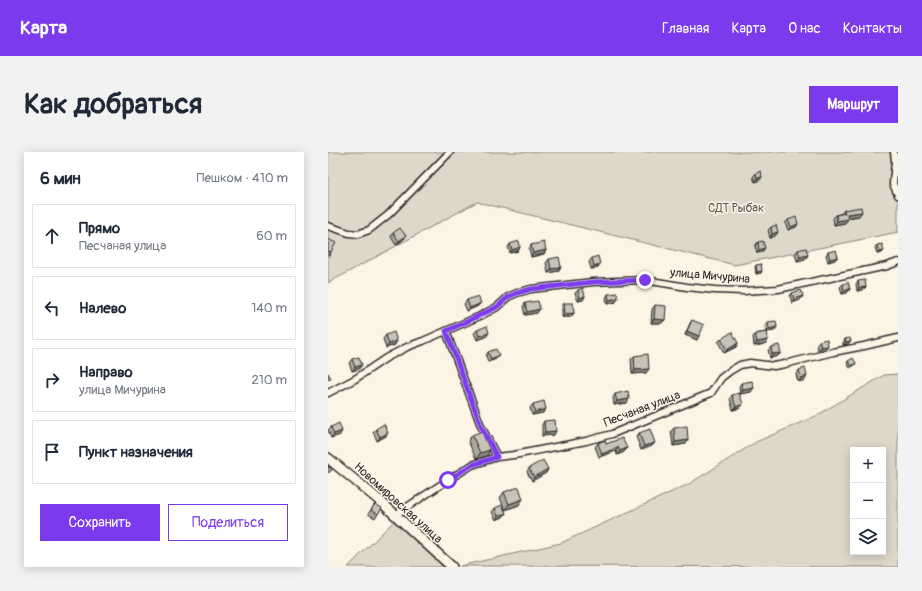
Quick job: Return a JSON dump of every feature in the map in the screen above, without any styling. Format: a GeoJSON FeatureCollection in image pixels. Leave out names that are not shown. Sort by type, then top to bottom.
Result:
{"type":"FeatureCollection","features":[{"type":"Feature","properties":{"kind":"main road","name":"Новомировская улица"},"geometry":{"type":"LineString","coordinates":[[328,458],[380,501],[452,567]]}},
{"type":"Feature","properties":{"kind":"street"},"geometry":{"type":"LineString","coordinates":[[328,226],[349,233],[358,234],[369,230],[388,215],[450,152]]}},
{"type":"Feature","properties":{"kind":"street"},"geometry":{"type":"LineString","coordinates":[[894,152],[895,161],[893,184],[898,196]]}},
{"type":"Feature","properties":{"kind":"street","name":"улица Мичурина"},"geometry":{"type":"LineString","coordinates":[[328,392],[355,379],[386,358],[407,347],[446,331],[497,307],[508,297],[531,289],[593,282],[645,280],[715,290],[743,291],[778,289],[865,271],[898,262]]}},
{"type":"Feature","properties":{"kind":"street"},"geometry":{"type":"LineString","coordinates":[[446,331],[481,426],[497,457]]}},
{"type":"Feature","properties":{"kind":"street","name":"Песчаная улица"},"geometry":{"type":"LineString","coordinates":[[395,515],[472,465],[497,457],[514,456],[612,434],[711,393],[721,378],[740,365],[750,363],[774,366],[898,338]]}},
{"type":"Feature","properties":{"kind":"green space","name":"СДТ Рыбак"},"geometry":{"type":"Polygon","coordinates":[[[328,152],[898,152],[898,232],[735,265],[477,202],[328,283],[328,152]]]}},
{"type":"Feature","properties":{"kind":"green space"},"geometry":{"type":"Polygon","coordinates":[[[898,374],[898,567],[460,566],[561,543],[689,484],[756,442],[816,416],[884,375],[898,374]]]}},
{"type":"Feature","properties":{"kind":"green space"},"geometry":{"type":"Polygon","coordinates":[[[394,521],[421,544],[446,567],[348,567],[394,521]]]}},
{"type":"Feature","properties":{"kind":"building"},"geometry":{"type":"Polygon","coordinates":[[[761,171],[762,177],[757,178],[756,173],[761,171]]]}},
{"type":"Feature","properties":{"kind":"building"},"geometry":{"type":"Polygon","coordinates":[[[861,207],[862,212],[847,214],[848,219],[837,221],[836,215],[845,213],[844,210],[861,207]]]}},
{"type":"Feature","properties":{"kind":"building"},"geometry":{"type":"Polygon","coordinates":[[[796,217],[798,224],[791,227],[788,220],[796,217]]]}},
{"type":"Feature","properties":{"kind":"building"},"geometry":{"type":"Polygon","coordinates":[[[776,225],[778,232],[772,234],[771,227],[776,225]]]}},
{"type":"Feature","properties":{"kind":"building"},"geometry":{"type":"Polygon","coordinates":[[[400,228],[406,236],[399,241],[393,233],[400,228]]]}},
{"type":"Feature","properties":{"kind":"building"},"geometry":{"type":"Polygon","coordinates":[[[328,239],[336,243],[331,252],[328,251],[328,239]]]}},
{"type":"Feature","properties":{"kind":"building"},"geometry":{"type":"Polygon","coordinates":[[[519,241],[520,247],[512,250],[510,244],[519,241]]]}},
{"type":"Feature","properties":{"kind":"building"},"geometry":{"type":"Polygon","coordinates":[[[763,241],[765,248],[759,250],[758,242],[763,241]]]}},
{"type":"Feature","properties":{"kind":"building"},"geometry":{"type":"Polygon","coordinates":[[[544,242],[546,250],[533,253],[531,245],[544,242]]]}},
{"type":"Feature","properties":{"kind":"building"},"geometry":{"type":"Polygon","coordinates":[[[882,244],[884,251],[879,252],[877,245],[882,244]]]}},
{"type":"Feature","properties":{"kind":"building"},"geometry":{"type":"Polygon","coordinates":[[[806,248],[808,255],[800,257],[798,250],[806,248]]]}},
{"type":"Feature","properties":{"kind":"building"},"geometry":{"type":"Polygon","coordinates":[[[836,250],[838,257],[830,259],[828,252],[836,250]]]}},
{"type":"Feature","properties":{"kind":"building"},"geometry":{"type":"Polygon","coordinates":[[[598,256],[600,264],[594,266],[592,258],[598,256]]]}},
{"type":"Feature","properties":{"kind":"building"},"geometry":{"type":"Polygon","coordinates":[[[559,257],[561,267],[551,269],[549,259],[559,257]]]}},
{"type":"Feature","properties":{"kind":"building"},"geometry":{"type":"Polygon","coordinates":[[[761,264],[762,271],[757,272],[756,265],[761,264]]]}},
{"type":"Feature","properties":{"kind":"building"},"geometry":{"type":"Polygon","coordinates":[[[865,280],[866,287],[859,288],[858,281],[865,280]]]}},
{"type":"Feature","properties":{"kind":"building"},"geometry":{"type":"Polygon","coordinates":[[[848,282],[850,289],[844,291],[843,284],[848,282]]]}},
{"type":"Feature","properties":{"kind":"building"},"geometry":{"type":"Polygon","coordinates":[[[583,288],[585,296],[580,298],[578,290],[583,288]]]}},
{"type":"Feature","properties":{"kind":"building"},"geometry":{"type":"Polygon","coordinates":[[[801,290],[803,296],[794,299],[792,293],[801,290]]]}},
{"type":"Feature","properties":{"kind":"building"},"geometry":{"type":"Polygon","coordinates":[[[617,293],[618,298],[609,300],[608,294],[617,293]]]}},
{"type":"Feature","properties":{"kind":"building"},"geometry":{"type":"Polygon","coordinates":[[[478,296],[481,303],[470,308],[467,300],[478,296]]]}},
{"type":"Feature","properties":{"kind":"building"},"geometry":{"type":"Polygon","coordinates":[[[538,301],[540,309],[527,312],[525,303],[538,301]]]}},
{"type":"Feature","properties":{"kind":"building"},"geometry":{"type":"Polygon","coordinates":[[[564,303],[573,303],[574,313],[565,314],[564,303]]]}},
{"type":"Feature","properties":{"kind":"building"},"geometry":{"type":"Polygon","coordinates":[[[655,305],[666,306],[665,320],[654,319],[655,305]]]}},
{"type":"Feature","properties":{"kind":"building"},"geometry":{"type":"Polygon","coordinates":[[[692,320],[704,325],[699,336],[687,331],[692,320]]]}},
{"type":"Feature","properties":{"kind":"building"},"geometry":{"type":"Polygon","coordinates":[[[776,321],[777,327],[769,329],[768,322],[776,321]]]}},
{"type":"Feature","properties":{"kind":"building"},"geometry":{"type":"Polygon","coordinates":[[[487,326],[489,333],[479,336],[477,330],[487,326]]]}},
{"type":"Feature","properties":{"kind":"building"},"geometry":{"type":"Polygon","coordinates":[[[394,332],[397,341],[389,344],[386,335],[394,332]]]}},
{"type":"Feature","properties":{"kind":"building"},"geometry":{"type":"Polygon","coordinates":[[[732,332],[738,343],[727,350],[721,339],[732,332]]]}},
{"type":"Feature","properties":{"kind":"building"},"geometry":{"type":"Polygon","coordinates":[[[767,332],[768,340],[757,342],[755,334],[767,332]]]}},
{"type":"Feature","properties":{"kind":"building"},"geometry":{"type":"Polygon","coordinates":[[[850,338],[851,341],[846,342],[845,339],[850,338]]]}},
{"type":"Feature","properties":{"kind":"building"},"geometry":{"type":"Polygon","coordinates":[[[827,339],[828,346],[821,347],[819,341],[827,339]]]}},
{"type":"Feature","properties":{"kind":"building"},"geometry":{"type":"Polygon","coordinates":[[[779,345],[781,353],[772,354],[771,347],[779,345]]]}},
{"type":"Feature","properties":{"kind":"building"},"geometry":{"type":"Polygon","coordinates":[[[496,349],[499,355],[491,359],[488,352],[496,349]]]}},
{"type":"Feature","properties":{"kind":"building"},"geometry":{"type":"Polygon","coordinates":[[[648,354],[649,369],[635,370],[634,356],[648,354]]]}},
{"type":"Feature","properties":{"kind":"building"},"geometry":{"type":"Polygon","coordinates":[[[359,357],[362,365],[355,367],[352,359],[359,357]]]}},
{"type":"Feature","properties":{"kind":"building"},"geometry":{"type":"Polygon","coordinates":[[[853,358],[856,363],[851,366],[848,361],[853,358]]]}},
{"type":"Feature","properties":{"kind":"building"},"geometry":{"type":"Polygon","coordinates":[[[805,368],[807,376],[801,378],[799,370],[805,368]]]}},
{"type":"Feature","properties":{"kind":"building"},"geometry":{"type":"Polygon","coordinates":[[[752,381],[754,388],[743,390],[741,383],[752,381]]]}},
{"type":"Feature","properties":{"kind":"building"},"geometry":{"type":"Polygon","coordinates":[[[628,391],[629,399],[617,401],[615,394],[628,391]]]}},
{"type":"Feature","properties":{"kind":"building"},"geometry":{"type":"Polygon","coordinates":[[[739,393],[743,404],[736,407],[732,395],[739,393]]]}},
{"type":"Feature","properties":{"kind":"building"},"geometry":{"type":"Polygon","coordinates":[[[544,401],[546,409],[535,412],[533,404],[544,401]]]}},
{"type":"Feature","properties":{"kind":"building"},"geometry":{"type":"Polygon","coordinates":[[[555,420],[556,431],[545,432],[544,421],[555,420]]]}},
{"type":"Feature","properties":{"kind":"building"},"geometry":{"type":"Polygon","coordinates":[[[339,423],[342,431],[334,434],[331,427],[339,423]]]}},
{"type":"Feature","properties":{"kind":"building"},"geometry":{"type":"Polygon","coordinates":[[[384,424],[388,433],[380,437],[376,429],[384,424]]]}},
{"type":"Feature","properties":{"kind":"building"},"geometry":{"type":"Polygon","coordinates":[[[687,426],[688,440],[675,442],[674,428],[687,426]]]}},
{"type":"Feature","properties":{"kind":"building"},"geometry":{"type":"Polygon","coordinates":[[[650,429],[655,443],[644,446],[639,433],[650,429]]]}},
{"type":"Feature","properties":{"kind":"building"},"geometry":{"type":"Polygon","coordinates":[[[482,431],[490,450],[480,453],[472,435],[482,431]]]}},
{"type":"Feature","properties":{"kind":"building"},"geometry":{"type":"Polygon","coordinates":[[[622,438],[627,448],[620,451],[618,447],[602,454],[598,443],[605,440],[606,444],[622,438]]]}},
{"type":"Feature","properties":{"kind":"building"},"geometry":{"type":"Polygon","coordinates":[[[543,460],[548,469],[534,477],[529,468],[543,460]]]}},
{"type":"Feature","properties":{"kind":"building"},"geometry":{"type":"Polygon","coordinates":[[[328,466],[332,470],[328,473],[328,466]]]}},
{"type":"Feature","properties":{"kind":"building"},"geometry":{"type":"Polygon","coordinates":[[[519,487],[523,499],[509,504],[504,492],[519,487]]]}},
{"type":"Feature","properties":{"kind":"building"},"geometry":{"type":"Polygon","coordinates":[[[375,504],[382,508],[378,514],[371,510],[375,504]]]}},
{"type":"Feature","properties":{"kind":"building"},"geometry":{"type":"Polygon","coordinates":[[[502,505],[506,513],[498,516],[495,508],[502,505]]]}},
{"type":"Feature","properties":{"kind":"route"},"geometry":{"type":"LineString","coordinates":[[448,480],[472,465],[497,457],[481,426],[446,331],[497,307],[508,297],[531,289],[593,282],[645,280]]}}]}
